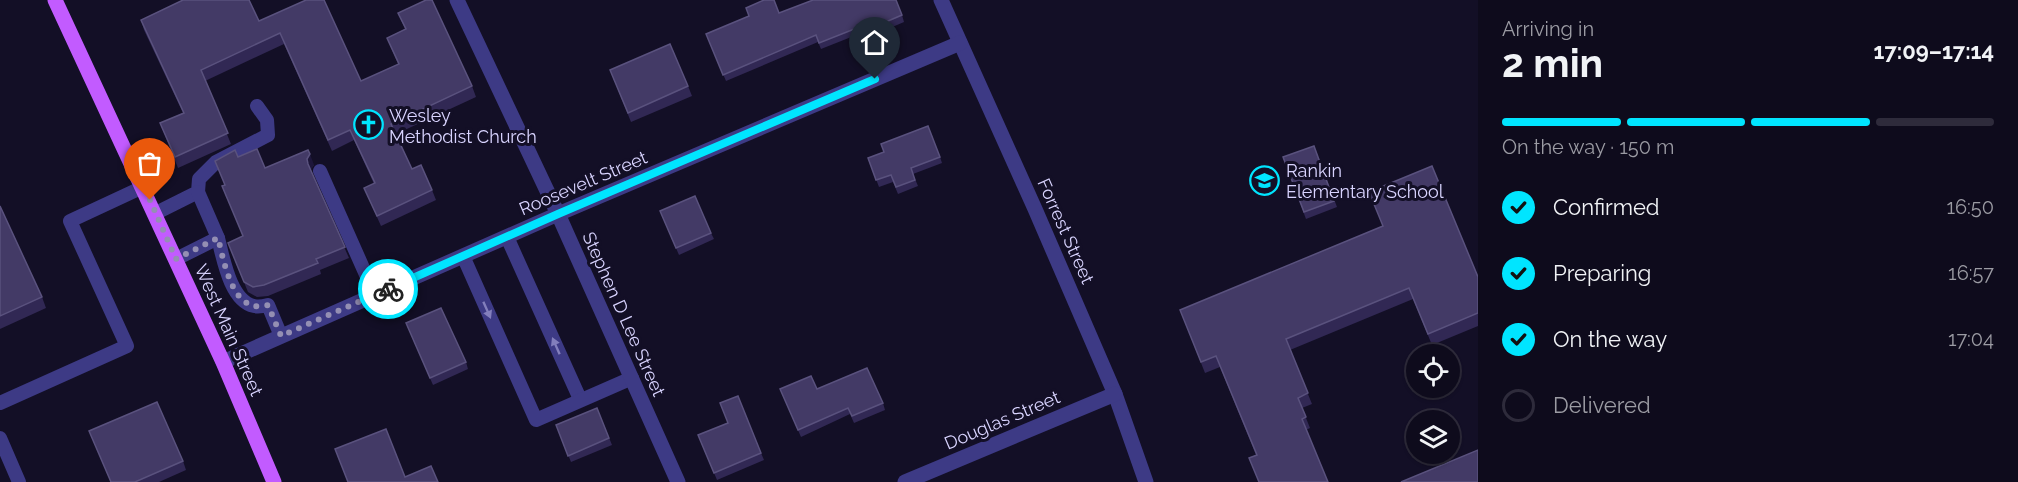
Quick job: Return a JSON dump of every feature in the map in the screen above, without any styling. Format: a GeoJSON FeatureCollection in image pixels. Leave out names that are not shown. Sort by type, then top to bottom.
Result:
{"type":"FeatureCollection","features":[{"type":"Feature","properties":{"kind":"main road","name":"West Main Street"},"geometry":{"type":"LineString","coordinates":[[55,0],[224,362],[274,482]]}},
{"type":"Feature","properties":{"kind":"street","name":"Stephen D Lee Street"},"geometry":{"type":"LineString","coordinates":[[457,0],[558,214],[678,482]]}},
{"type":"Feature","properties":{"kind":"street","name":"Forrest Street"},"geometry":{"type":"LineString","coordinates":[[941,0],[1115,394],[1146,482]]}},
{"type":"Feature","properties":{"kind":"street","name":"Roosevelt Street"},"geometry":{"type":"LineString","coordinates":[[224,362],[558,214],[960,43]]}},
{"type":"Feature","properties":{"kind":"street","name":"Douglas Street"},"geometry":{"type":"LineString","coordinates":[[905,482],[1115,394]]}},
{"type":"Feature","properties":{"kind":"lane"},"geometry":{"type":"LineString","coordinates":[[257,106],[267,120],[268,135],[216,162],[199,179],[198,192],[218,238],[231,283],[239,296],[254,306],[268,305],[281,336]]}},
{"type":"Feature","properties":{"kind":"lane"},"geometry":{"type":"LineString","coordinates":[[320,171],[375,295]]}},
{"type":"Feature","properties":{"kind":"lane"},"geometry":{"type":"LineString","coordinates":[[0,403],[127,346],[70,221],[143,187]]}},
{"type":"Feature","properties":{"kind":"lane"},"geometry":{"type":"LineString","coordinates":[[156,213],[198,192]]}},
{"type":"Feature","properties":{"kind":"lane"},"geometry":{"type":"LineString","coordinates":[[507,237],[580,399]]}},
{"type":"Feature","properties":{"kind":"lane"},"geometry":{"type":"LineString","coordinates":[[176,259],[218,238]]}},
{"type":"Feature","properties":{"kind":"lane"},"geometry":{"type":"LineString","coordinates":[[464,256],[536,420],[632,378]]}},
{"type":"Feature","properties":{"kind":"lane"},"geometry":{"type":"LineString","coordinates":[[0,438],[19,482]]}},
{"type":"Feature","properties":{"kind":"building"},"geometry":{"type":"Polygon","coordinates":[[[183,0],[249,0],[259,21],[306,0],[324,0],[361,81],[399,64],[387,38],[406,29],[398,13],[426,0],[432,0],[472,86],[391,124],[412,169],[421,165],[432,190],[377,216],[364,188],[375,183],[350,130],[328,140],[280,33],[201,70],[228,133],[175,157],[160,123],[184,113],[141,20],[183,0]]]}},
{"type":"Feature","properties":{"kind":"building"},"geometry":{"type":"Polygon","coordinates":[[[764,0],[774,0],[779,13],[813,0],[896,0],[902,15],[874,27],[872,22],[819,43],[816,35],[723,75],[706,34],[749,16],[746,8],[764,0]]]}},
{"type":"Feature","properties":{"kind":"building"},"geometry":{"type":"Polygon","coordinates":[[[670,44],[688,86],[628,113],[610,70],[670,44]]]}},
{"type":"Feature","properties":{"kind":"building"},"geometry":{"type":"Polygon","coordinates":[[[928,126],[940,157],[911,168],[915,180],[896,187],[891,175],[876,180],[868,158],[884,152],[881,144],[928,126]]]}},
{"type":"Feature","properties":{"kind":"building"},"geometry":{"type":"Polygon","coordinates":[[[1314,146],[1334,201],[1304,212],[1283,157],[1314,146]]]}},
{"type":"Feature","properties":{"kind":"building"},"geometry":{"type":"Polygon","coordinates":[[[257,149],[265,168],[308,150],[310,154],[307,159],[308,164],[345,247],[316,259],[318,263],[264,285],[253,287],[244,282],[228,243],[243,236],[222,186],[225,185],[215,161],[235,150],[238,157],[257,149]]]}},
{"type":"Feature","properties":{"kind":"building"},"geometry":{"type":"Polygon","coordinates":[[[1432,166],[1478,277],[1478,313],[1428,334],[1409,288],[1286,339],[1308,393],[1298,398],[1306,417],[1302,419],[1328,482],[1259,482],[1249,458],[1257,455],[1216,356],[1201,362],[1180,310],[1383,226],[1369,192],[1432,166]]]}},
{"type":"Feature","properties":{"kind":"building"},"geometry":{"type":"Polygon","coordinates":[[[695,196],[711,233],[676,248],[660,211],[695,196]]]}},
{"type":"Feature","properties":{"kind":"building"},"geometry":{"type":"Polygon","coordinates":[[[0,206],[42,297],[0,316],[0,206]]]}},
{"type":"Feature","properties":{"kind":"building"},"geometry":{"type":"Polygon","coordinates":[[[441,308],[466,362],[430,378],[406,323],[441,308]]]}},
{"type":"Feature","properties":{"kind":"building"},"geometry":{"type":"Polygon","coordinates":[[[867,368],[883,403],[852,416],[848,408],[798,430],[780,389],[811,376],[817,389],[867,368]]]}},
{"type":"Feature","properties":{"kind":"building"},"geometry":{"type":"Polygon","coordinates":[[[738,396],[761,453],[714,473],[698,435],[728,423],[720,403],[738,396]]]}},
{"type":"Feature","properties":{"kind":"building"},"geometry":{"type":"Polygon","coordinates":[[[157,402],[183,461],[135,482],[111,482],[89,431],[157,402]]]}},
{"type":"Feature","properties":{"kind":"building"},"geometry":{"type":"Polygon","coordinates":[[[597,408],[609,438],[568,456],[556,425],[597,408]]]}},
{"type":"Feature","properties":{"kind":"building"},"geometry":{"type":"Polygon","coordinates":[[[386,429],[405,477],[431,466],[438,482],[348,482],[335,449],[386,429]]]}},
{"type":"Feature","properties":{"kind":"building"},"geometry":{"type":"Polygon","coordinates":[[[1478,450],[1478,482],[1401,482],[1444,464],[1460,464],[1460,457],[1478,450]]]}},
{"type":"Feature","properties":{"kind":"way so far"},"geometry":{"type":"LineString","coordinates":[[150,200],[176,259],[218,238],[231,283],[239,296],[254,306],[268,305],[281,336],[388,289]]}},
{"type":"Feature","properties":{"kind":"place","name":"Wesley Methodist Church"},"geometry":{"type":"Point","coordinates":[368,125]}},
{"type":"Feature","properties":{"kind":"place","name":"Rankin Elementary School"},"geometry":{"type":"Point","coordinates":[1265,180]}},
{"type":"Feature","properties":{"kind":"route"},"geometry":{"type":"LineString","coordinates":[[388,289],[875,79]]}}]}
